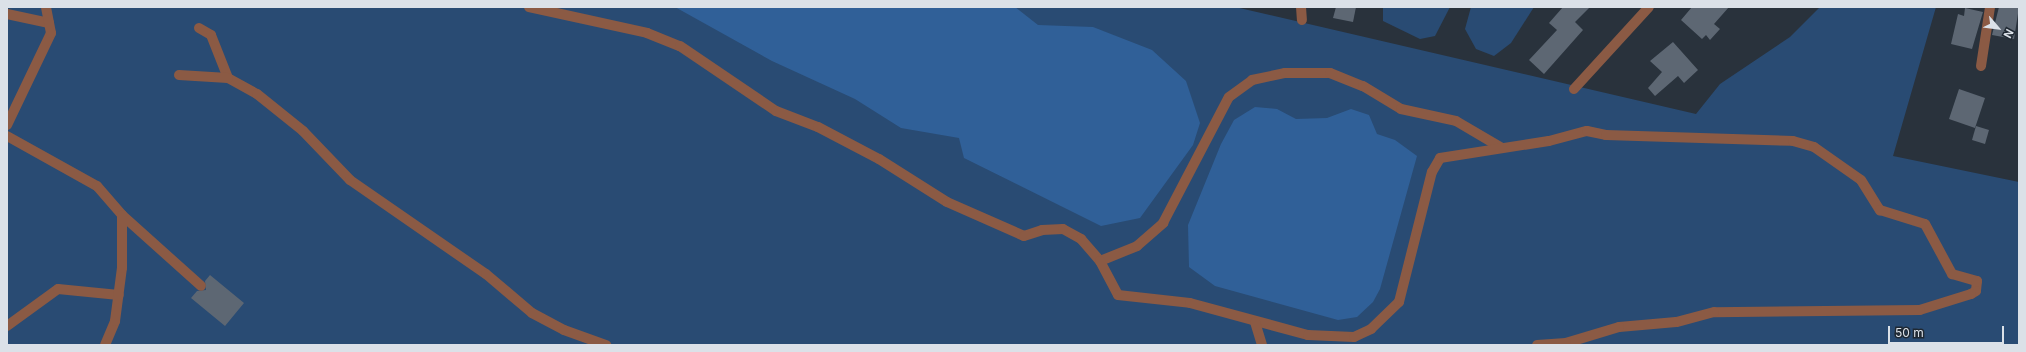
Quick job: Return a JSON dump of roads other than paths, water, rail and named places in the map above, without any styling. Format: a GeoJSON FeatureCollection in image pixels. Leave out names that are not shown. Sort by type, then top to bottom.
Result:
{"type":"FeatureCollection","features":[{"type":"Feature","properties":{"kind":"street"},"geometry":{"type":"LineString","coordinates":[[7,125],[51,33],[46,7]]}},
{"type":"Feature","properties":{"kind":"street"},"geometry":{"type":"LineString","coordinates":[[529,7],[647,33],[680,46],[776,111],[818,127],[879,158],[947,202],[1024,236],[1042,230],[1063,230],[1081,238],[1100,261],[1118,295],[1190,303],[1255,322],[1308,335],[1354,338],[1371,329],[1399,302],[1432,172],[1440,158],[1549,141],[1587,131],[1606,135],[1793,140],[1814,147],[1840,163],[1861,180],[1880,210],[1925,224],[1952,274],[1977,282],[1976,291],[1970,294],[1920,310],[1714,312],[1676,322],[1619,327],[1566,343],[1537,345]]}},
{"type":"Feature","properties":{"kind":"street"},"geometry":{"type":"LineString","coordinates":[[1301,7],[1302,20]]}},
{"type":"Feature","properties":{"kind":"street"},"geometry":{"type":"LineString","coordinates":[[1574,89],[1649,7]]}},
{"type":"Feature","properties":{"kind":"street"},"geometry":{"type":"LineString","coordinates":[[1981,66],[1990,7]]}},
{"type":"Feature","properties":{"kind":"street"},"geometry":{"type":"LineString","coordinates":[[7,14],[49,23]]}},
{"type":"Feature","properties":{"kind":"street"},"geometry":{"type":"LineString","coordinates":[[198,28],[211,35],[228,78]]}},
{"type":"Feature","properties":{"kind":"street"},"geometry":{"type":"LineString","coordinates":[[1100,261],[1137,246],[1163,223],[1229,97],[1252,80],[1285,73],[1330,73],[1363,86],[1401,110],[1456,121],[1502,148]]}},
{"type":"Feature","properties":{"kind":"street"},"geometry":{"type":"LineString","coordinates":[[179,76],[228,78],[257,94],[303,130],[350,180],[486,274],[532,313],[564,330],[606,345]]}},
{"type":"Feature","properties":{"kind":"street"},"geometry":{"type":"LineString","coordinates":[[7,136],[98,186],[122,215],[201,286]]}},
{"type":"Feature","properties":{"kind":"street"},"geometry":{"type":"LineString","coordinates":[[105,345],[115,321],[119,295],[122,215]]}},
{"type":"Feature","properties":{"kind":"street"},"geometry":{"type":"LineString","coordinates":[[7,326],[58,288],[119,295]]}},
{"type":"Feature","properties":{"kind":"street"},"geometry":{"type":"LineString","coordinates":[[1255,322],[1262,345]]}}]}
